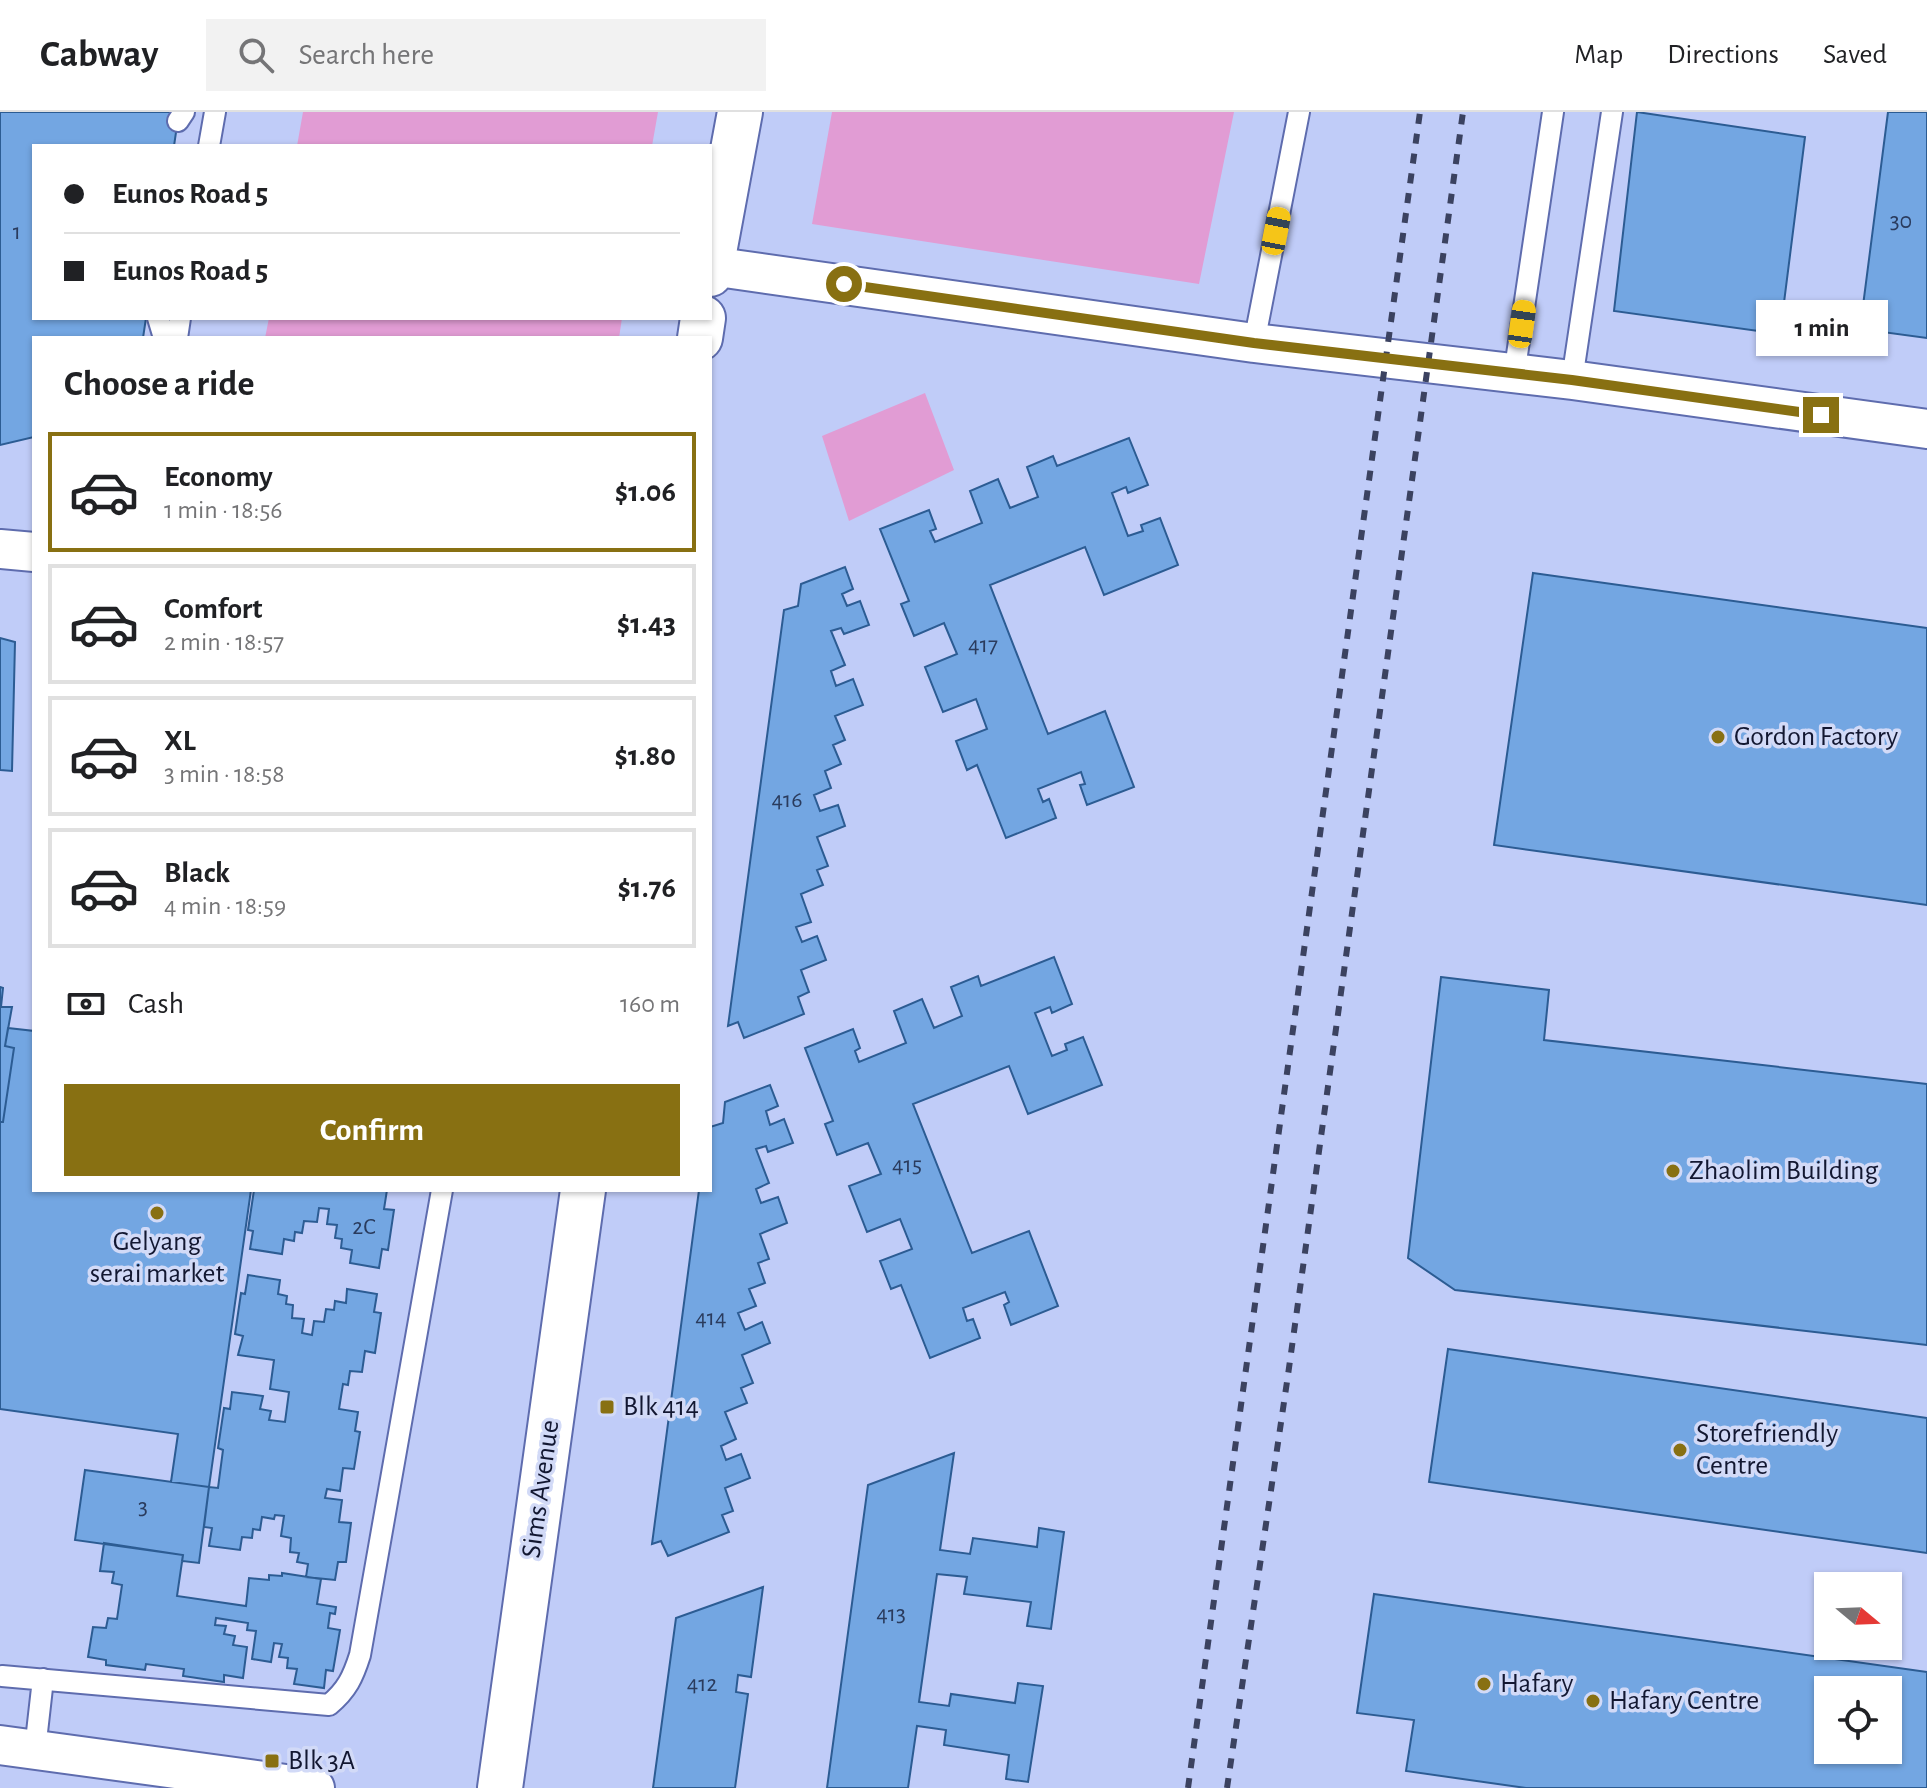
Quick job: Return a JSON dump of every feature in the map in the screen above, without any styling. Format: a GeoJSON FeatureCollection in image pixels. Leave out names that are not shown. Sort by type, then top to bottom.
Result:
{"type":"FeatureCollection","features":[{"type":"Feature","properties":{"kind":"main road"},"geometry":{"type":"LineString","coordinates":[[712,265],[740,112]]}},
{"type":"Feature","properties":{"kind":"main road","name":"Sims Avenue"},"geometry":{"type":"LineString","coordinates":[[500,1788],[583,1192]]}},
{"type":"Feature","properties":{"kind":"street"},"geometry":{"type":"LineString","coordinates":[[712,270],[1254,343],[1572,380],[1927,429]]}},
{"type":"Feature","properties":{"kind":"street"},"geometry":{"type":"LineString","coordinates":[[0,549],[32,552]]}},
{"type":"Feature","properties":{"kind":"street"},"geometry":{"type":"LineString","coordinates":[[18,1748],[315,1788]]}},
{"type":"Feature","properties":{"kind":"lane"},"geometry":{"type":"LineString","coordinates":[[209,144],[215,112]]}},
{"type":"Feature","properties":{"kind":"lane"},"geometry":{"type":"LineString","coordinates":[[1254,343],[1299,112]]}},
{"type":"Feature","properties":{"kind":"lane"},"geometry":{"type":"LineString","coordinates":[[1514,375],[1553,112]]}},
{"type":"Feature","properties":{"kind":"lane"},"geometry":{"type":"LineString","coordinates":[[1572,380],[1612,112]]}},
{"type":"Feature","properties":{"kind":"lane"},"geometry":{"type":"LineString","coordinates":[[2,1676],[329,1705],[343,1694],[353,1679],[360,1655],[442,1192]]}},
{"type":"Feature","properties":{"kind":"lane"},"geometry":{"type":"LineString","coordinates":[[18,1748],[43,1679]]}},
{"type":"Feature","properties":{"kind":"shaded area"},"geometry":{"type":"Polygon","coordinates":[[[303,112],[658,112],[652,144],[297,144],[303,112]]]}},
{"type":"Feature","properties":{"kind":"shaded area"},"geometry":{"type":"Polygon","coordinates":[[[832,112],[1234,112],[1199,284],[812,224],[832,112]]]}},
{"type":"Feature","properties":{"kind":"shaded area"},"geometry":{"type":"Polygon","coordinates":[[[269,320],[622,320],[619,336],[265,336],[269,320]]]}},
{"type":"Feature","properties":{"kind":"shaded area"},"geometry":{"type":"Polygon","coordinates":[[[925,393],[954,470],[849,521],[822,436],[925,393]]]}},
{"type":"Feature","properties":{"kind":"building"},"geometry":{"type":"Polygon","coordinates":[[[0,112],[179,112],[174,144],[32,144],[32,320],[146,320],[143,336],[32,336],[32,437],[0,445],[0,112]]]}},
{"type":"Feature","properties":{"kind":"building"},"geometry":{"type":"Polygon","coordinates":[[[1637,112],[1805,137],[1780,334],[1614,311],[1637,112]]]}},
{"type":"Feature","properties":{"kind":"building"},"geometry":{"type":"Polygon","coordinates":[[[1888,112],[1927,112],[1927,338],[1860,329],[1888,112]]]}},
{"type":"Feature","properties":{"kind":"building"},"geometry":{"type":"Polygon","coordinates":[[[1129,438],[1148,485],[1128,493],[1126,487],[1112,493],[1128,536],[1143,531],[1141,525],[1160,518],[1178,565],[1104,595],[1085,547],[990,585],[1048,734],[1105,711],[1134,787],[1087,805],[1080,785],[1085,784],[1081,772],[1038,789],[1043,802],[1049,799],[1056,818],[1006,838],[977,765],[967,770],[956,741],[987,729],[976,699],[943,712],[925,667],[957,654],[944,623],[914,636],[901,604],[909,601],[880,529],[929,510],[936,529],[930,531],[935,542],[982,523],[970,491],[998,479],[1010,508],[1038,497],[1027,467],[1053,456],[1057,466],[1129,438]]]}},
{"type":"Feature","properties":{"kind":"building"},"geometry":{"type":"Polygon","coordinates":[[[845,567],[853,589],[842,594],[847,606],[860,601],[869,625],[844,634],[841,628],[831,631],[845,665],[831,671],[836,686],[853,679],[863,705],[835,716],[845,740],[833,745],[841,764],[825,771],[831,788],[814,795],[820,811],[838,805],[845,826],[817,837],[828,866],[817,870],[823,885],[801,894],[811,922],[796,927],[802,942],[817,936],[826,960],[801,970],[809,992],[798,997],[804,1014],[744,1038],[738,1022],[728,1026],[784,610],[798,606],[801,584],[845,567]]]}},
{"type":"Feature","properties":{"kind":"building","name":"Gordon Factory"},"geometry":{"type":"Polygon","coordinates":[[[1533,573],[1927,628],[1927,905],[1494,845],[1533,573]]]}},
{"type":"Feature","properties":{"kind":"building"},"geometry":{"type":"Polygon","coordinates":[[[0,638],[15,642],[12,771],[0,770],[0,638]]]}},
{"type":"Feature","properties":{"kind":"building"},"geometry":{"type":"Polygon","coordinates":[[[1054,957],[1072,1004],[1052,1013],[1050,1007],[1035,1013],[1052,1056],[1067,1050],[1065,1044],[1083,1037],[1102,1085],[1028,1114],[1009,1066],[913,1104],[972,1253],[1029,1231],[1058,1306],[1011,1325],[1004,1305],[1009,1302],[1005,1292],[963,1308],[967,1321],[973,1319],[980,1338],[930,1358],[901,1285],[891,1289],[880,1261],[912,1249],[900,1219],[867,1232],[849,1186],[881,1174],[868,1143],[837,1155],[825,1124],[833,1121],[805,1048],[853,1029],[860,1048],[855,1051],[859,1062],[906,1043],[894,1011],[922,999],[934,1028],[962,1016],[951,987],[978,976],[981,986],[1054,957]]]}},
{"type":"Feature","properties":{"kind":"building","name":"Zhaolim Building"},"geometry":{"type":"Polygon","coordinates":[[[1441,977],[1549,990],[1544,1040],[1927,1084],[1927,1345],[1455,1290],[1408,1258],[1441,977]]]}},
{"type":"Feature","properties":{"kind":"building"},"geometry":{"type":"Polygon","coordinates":[[[0,987],[3,988],[1,1007],[12,1007],[5,1046],[14,1048],[3,1122],[0,1122],[0,987]]]}},
{"type":"Feature","properties":{"kind":"building"},"geometry":{"type":"Polygon","coordinates":[[[8,1028],[32,1031],[32,1192],[251,1192],[209,1487],[171,1482],[178,1434],[0,1409],[0,1122],[3,1122],[14,1048],[5,1046],[8,1028]]]}},
{"type":"Feature","properties":{"kind":"building"},"geometry":{"type":"Polygon","coordinates":[[[770,1085],[778,1106],[766,1111],[770,1125],[784,1119],[793,1143],[768,1152],[766,1146],[756,1149],[769,1183],[756,1189],[761,1203],[778,1197],[787,1223],[760,1234],[769,1259],[758,1263],[765,1283],[749,1289],[756,1306],[738,1313],[745,1330],[762,1322],[770,1343],[742,1355],[753,1383],[741,1388],[747,1403],[725,1412],[736,1439],[721,1446],[726,1460],[741,1454],[750,1478],[725,1488],[733,1511],[722,1515],[729,1532],[668,1556],[661,1541],[652,1544],[699,1192],[712,1192],[712,1126],[723,1123],[725,1102],[770,1085]]]}},
{"type":"Feature","properties":{"kind":"building"},"geometry":{"type":"Polygon","coordinates":[[[254,1192],[387,1192],[384,1209],[394,1210],[388,1250],[382,1249],[379,1268],[350,1263],[352,1250],[341,1248],[342,1239],[335,1238],[337,1225],[327,1224],[329,1209],[319,1208],[317,1222],[304,1221],[302,1233],[295,1232],[294,1241],[284,1239],[282,1254],[250,1249],[253,1231],[248,1230],[254,1192]]]}},
{"type":"Feature","properties":{"kind":"building"},"geometry":{"type":"Polygon","coordinates":[[[248,1275],[280,1280],[278,1294],[287,1296],[286,1304],[293,1305],[292,1318],[304,1319],[302,1333],[312,1335],[314,1321],[324,1322],[326,1309],[334,1310],[335,1301],[346,1303],[347,1289],[377,1294],[374,1312],[381,1313],[375,1353],[365,1351],[362,1372],[350,1371],[348,1385],[343,1384],[339,1409],[358,1412],[355,1431],[360,1432],[354,1469],[343,1468],[340,1491],[327,1489],[325,1498],[342,1500],[339,1522],[351,1523],[346,1562],[338,1562],[335,1580],[306,1577],[308,1564],[297,1562],[299,1553],[290,1552],[291,1538],[281,1536],[284,1516],[275,1515],[274,1519],[262,1517],[260,1530],[253,1529],[252,1538],[242,1537],[240,1550],[209,1546],[212,1528],[204,1527],[209,1487],[218,1488],[223,1450],[218,1448],[224,1408],[230,1409],[232,1392],[263,1396],[260,1409],[271,1411],[269,1420],[285,1422],[289,1392],[270,1389],[274,1360],[238,1355],[243,1336],[235,1334],[241,1293],[245,1294],[248,1275]]]}},
{"type":"Feature","properties":{"kind":"building","name":"Storefriendly Centre"},"geometry":{"type":"Polygon","coordinates":[[[1448,1349],[1927,1418],[1927,1553],[1429,1482],[1448,1349]]]}},
{"type":"Feature","properties":{"kind":"building"},"geometry":{"type":"Polygon","coordinates":[[[954,1453],[940,1550],[970,1554],[973,1538],[1037,1547],[1039,1528],[1064,1532],[1051,1629],[1027,1626],[1031,1602],[964,1594],[967,1577],[937,1574],[919,1702],[949,1706],[951,1694],[1015,1703],[1018,1683],[1043,1686],[1028,1782],[1006,1779],[1009,1755],[944,1745],[946,1730],[917,1726],[908,1788],[827,1788],[868,1485],[954,1453]]]}},
{"type":"Feature","properties":{"kind":"building"},"geometry":{"type":"Polygon","coordinates":[[[85,1470],[209,1487],[199,1563],[182,1561],[183,1555],[75,1540],[85,1470]]]}},
{"type":"Feature","properties":{"kind":"building"},"geometry":{"type":"Polygon","coordinates":[[[104,1543],[183,1555],[177,1596],[246,1606],[249,1578],[269,1580],[269,1575],[282,1576],[282,1573],[321,1579],[317,1604],[336,1607],[335,1614],[330,1613],[328,1628],[340,1630],[333,1671],[326,1670],[324,1688],[294,1684],[297,1669],[287,1668],[288,1658],[279,1657],[282,1644],[274,1643],[271,1662],[252,1659],[256,1631],[247,1630],[248,1623],[216,1618],[215,1625],[226,1626],[224,1634],[235,1636],[233,1645],[247,1647],[243,1678],[224,1675],[224,1682],[183,1676],[184,1669],[146,1664],[145,1670],[106,1665],[106,1660],[88,1657],[93,1627],[106,1628],[108,1618],[117,1619],[122,1585],[112,1583],[114,1572],[100,1571],[104,1543]]]}},
{"type":"Feature","properties":{"kind":"building"},"geometry":{"type":"Polygon","coordinates":[[[763,1587],[751,1677],[738,1675],[736,1692],[748,1694],[735,1788],[653,1788],[676,1618],[763,1587]]]}},
{"type":"Feature","properties":{"kind":"building","name":"Hafary Centre"},"geometry":{"type":"Polygon","coordinates":[[[1374,1594],[1814,1656],[1814,1660],[1842,1660],[1927,1672],[1927,1788],[1526,1788],[1406,1771],[1414,1720],[1357,1713],[1374,1594]]]}},
{"type":"Feature","properties":{"kind":"railway"},"geometry":{"type":"LineString","coordinates":[[1188,1788],[1420,112]]}},
{"type":"Feature","properties":{"kind":"railway"},"geometry":{"type":"LineString","coordinates":[[1227,1788],[1288,1375],[1463,112]]}},
{"type":"Feature","properties":{"kind":"place","name":"Gordon Factory"},"geometry":{"type":"Point","coordinates":[1718,737]}},
{"type":"Feature","properties":{"kind":"place","name":"Zhaolim Building"},"geometry":{"type":"Point","coordinates":[1673,1171]}},
{"type":"Feature","properties":{"kind":"place","name":"Gelyang serai market"},"geometry":{"type":"Point","coordinates":[157,1213]}},
{"type":"Feature","properties":{"kind":"place","name":"Blk 414"},"geometry":{"type":"Point","coordinates":[607,1407]}},
{"type":"Feature","properties":{"kind":"place","name":"Storefriendly Centre"},"geometry":{"type":"Point","coordinates":[1680,1450]}},
{"type":"Feature","properties":{"kind":"place","name":"Hafary"},"geometry":{"type":"Point","coordinates":[1484,1684]}},
{"type":"Feature","properties":{"kind":"place","name":"Hafary Centre"},"geometry":{"type":"Point","coordinates":[1593,1701]}},
{"type":"Feature","properties":{"kind":"place","name":"Blk 3A"},"geometry":{"type":"Point","coordinates":[272,1761]}},
{"type":"Feature","properties":{"kind":"route"},"geometry":{"type":"LineString","coordinates":[[844,284],[1254,343],[1572,380],[1821,415]]}}]}
